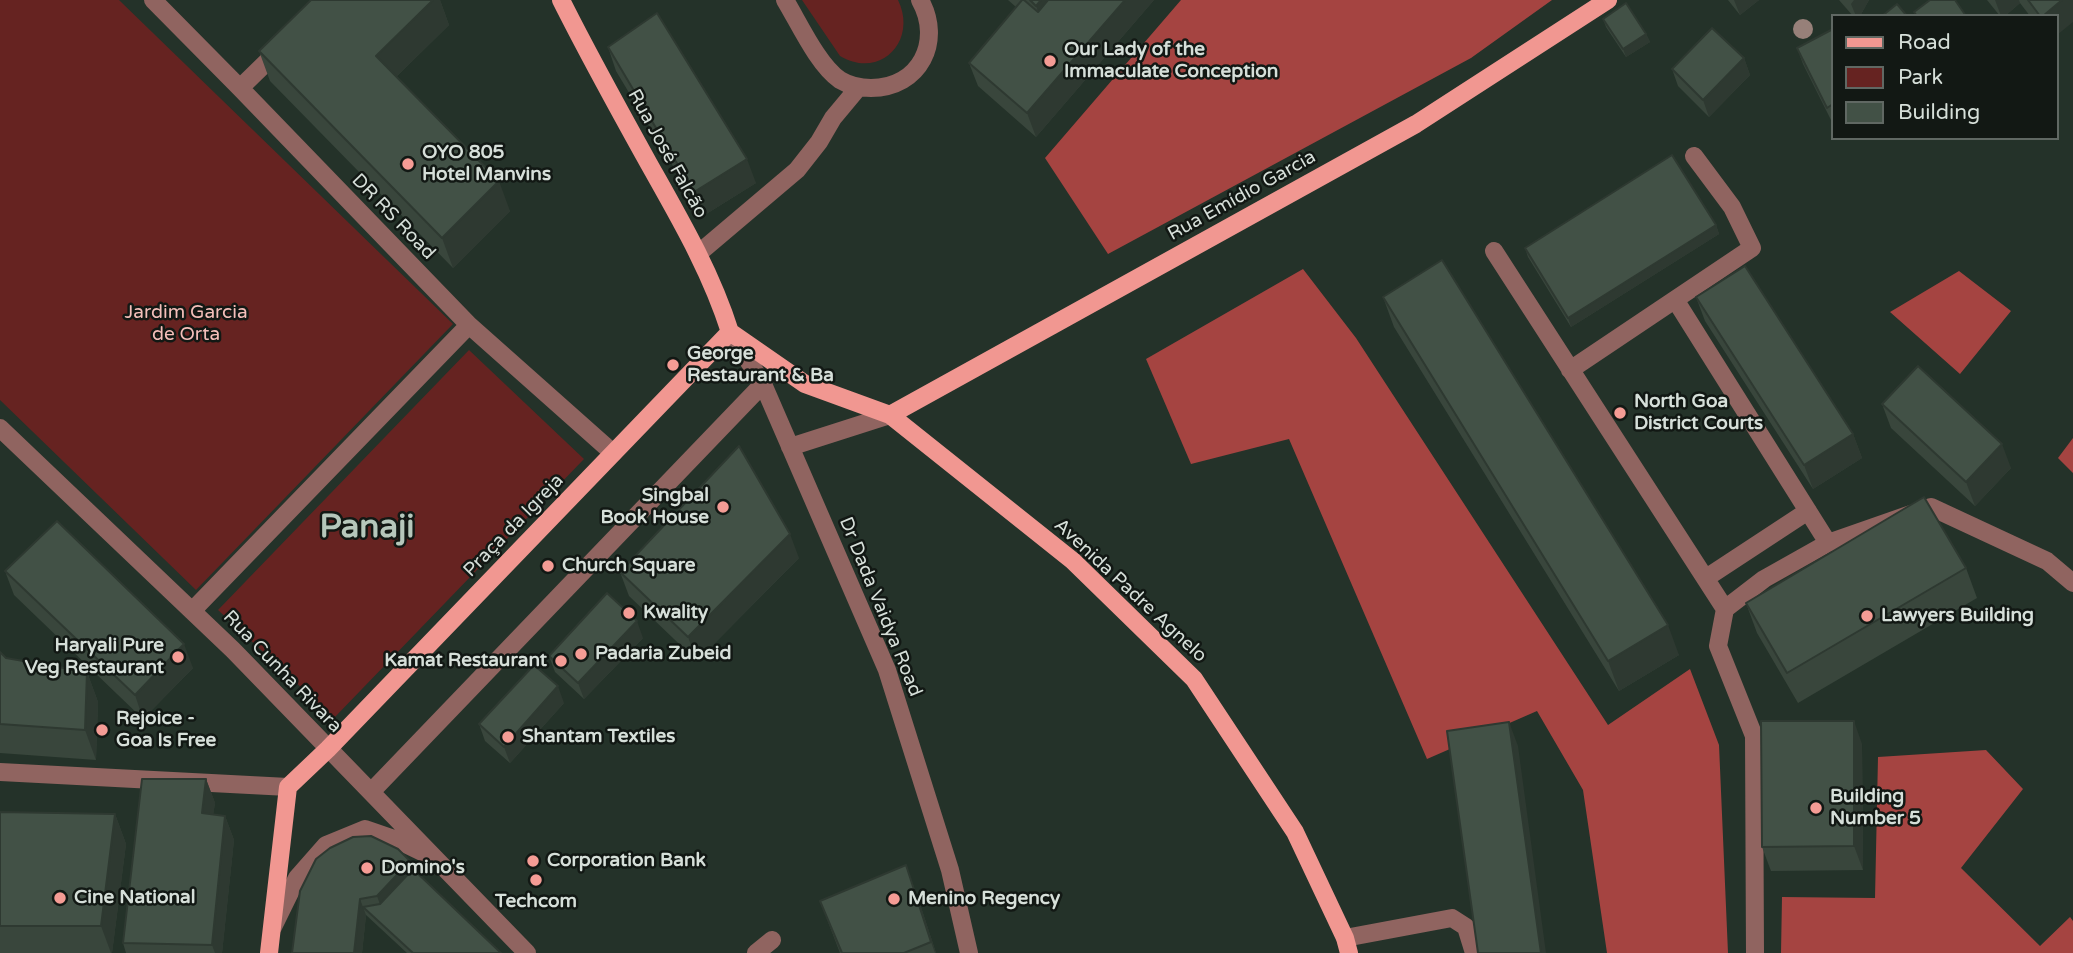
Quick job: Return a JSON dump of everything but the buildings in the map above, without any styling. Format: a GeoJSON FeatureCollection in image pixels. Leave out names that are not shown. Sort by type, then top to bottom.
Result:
{"type":"FeatureCollection","features":[{"type":"Feature","properties":{"kind":"main road","name":"Rua José Falcão"},"geometry":{"type":"LineString","coordinates":[[561,0],[597,71],[699,253],[721,303],[730,332]]}},
{"type":"Feature","properties":{"kind":"main road","name":"Rua Emídio Garcia"},"geometry":{"type":"LineString","coordinates":[[890,415],[1416,124],[1608,0]]}},
{"type":"Feature","properties":{"kind":"main road"},"geometry":{"type":"LineString","coordinates":[[730,332],[804,384],[890,415]]}},
{"type":"Feature","properties":{"kind":"main road","name":"Praça da Igreja"},"geometry":{"type":"LineString","coordinates":[[288,787],[328,749],[730,332]]}},
{"type":"Feature","properties":{"kind":"main road","name":"Avenida Padre Agnelo"},"geometry":{"type":"LineString","coordinates":[[890,415],[1073,561],[1194,679],[1295,832],[1347,946]]}},
{"type":"Feature","properties":{"kind":"main road"},"geometry":{"type":"LineString","coordinates":[[269,953],[288,787]]}},
{"type":"Feature","properties":{"kind":"street","name":"DR RS Road"},"geometry":{"type":"LineString","coordinates":[[153,0],[469,326],[613,453]]}},
{"type":"Feature","properties":{"kind":"street"},"geometry":{"type":"LineString","coordinates":[[785,0],[825,65],[840,80],[858,88],[885,88],[904,80],[918,67],[927,50],[930,35],[928,16],[920,0]]}},
{"type":"Feature","properties":{"kind":"street"},"geometry":{"type":"LineString","coordinates":[[240,88],[295,35]]}},
{"type":"Feature","properties":{"kind":"street"},"geometry":{"type":"LineString","coordinates":[[699,253],[797,170],[819,142],[833,118],[858,88]]}},
{"type":"Feature","properties":{"kind":"street"},"geometry":{"type":"LineString","coordinates":[[1570,370],[1752,248],[1732,207],[1694,156]]}},
{"type":"Feature","properties":{"kind":"street"},"geometry":{"type":"LineString","coordinates":[[1494,251],[1725,609]]}},
{"type":"Feature","properties":{"kind":"street"},"geometry":{"type":"LineString","coordinates":[[1676,301],[1828,543]]}},
{"type":"Feature","properties":{"kind":"street"},"geometry":{"type":"LineString","coordinates":[[192,611],[469,326]]}},
{"type":"Feature","properties":{"kind":"street","name":"Dr Dada Vaidya Road"},"geometry":{"type":"LineString","coordinates":[[730,332],[763,384],[887,670],[950,870],[969,953]]}},
{"type":"Feature","properties":{"kind":"street"},"geometry":{"type":"LineString","coordinates":[[372,791],[763,384]]}},
{"type":"Feature","properties":{"kind":"street","name":"Rua Emídio Garcia"},"geometry":{"type":"LineString","coordinates":[[790,447],[890,415]]}},
{"type":"Feature","properties":{"kind":"street","name":"Rua Cunha Rivara"},"geometry":{"type":"LineString","coordinates":[[0,428],[233,650],[527,953]]}},
{"type":"Feature","properties":{"kind":"street"},"geometry":{"type":"LineString","coordinates":[[1755,953],[1754,736],[1718,646],[1725,609],[1764,579],[1828,543],[1931,507],[2047,561],[2073,583]]}},
{"type":"Feature","properties":{"kind":"street"},"geometry":{"type":"LineString","coordinates":[[1706,578],[1808,511]]}},
{"type":"Feature","properties":{"kind":"street"},"geometry":{"type":"LineString","coordinates":[[0,772],[288,787]]}},
{"type":"Feature","properties":{"kind":"street"},"geometry":{"type":"LineString","coordinates":[[273,927],[297,878],[326,845],[365,829],[397,840],[438,860]]}},
{"type":"Feature","properties":{"kind":"street"},"geometry":{"type":"LineString","coordinates":[[1347,946],[1452,918],[1466,926],[1474,953]]}},
{"type":"Feature","properties":{"kind":"street"},"geometry":{"type":"LineString","coordinates":[[756,953],[772,940]]}},
{"type":"Feature","properties":{"kind":"green space","name":"Jardim Garcia de Orta"},"geometry":{"type":"Polygon","coordinates":[[[0,0],[119,0],[453,324],[196,590],[0,400],[0,0]]]}},
{"type":"Feature","properties":{"kind":"green space"},"geometry":{"type":"Polygon","coordinates":[[[802,0],[898,0],[903,15],[899,42],[892,52],[881,60],[869,63],[855,62],[840,56],[802,0]]]}},
{"type":"Feature","properties":{"kind":"green space"},"geometry":{"type":"Polygon","coordinates":[[[469,350],[584,459],[334,718],[218,610],[469,350]]]}},
{"type":"Feature","properties":{"kind":"shaded area"},"geometry":{"type":"Polygon","coordinates":[[[1181,0],[1552,0],[1471,58],[1108,254],[1045,158],[1181,0]]]}},
{"type":"Feature","properties":{"kind":"shaded area"},"geometry":{"type":"Polygon","coordinates":[[[1303,269],[1356,338],[1608,725],[1690,669],[1719,745],[1728,953],[1607,953],[1583,790],[1537,711],[1427,759],[1289,439],[1191,464],[1146,359],[1303,269]]]}},
{"type":"Feature","properties":{"kind":"shaded area"},"geometry":{"type":"Polygon","coordinates":[[[1959,271],[2011,311],[1960,374],[1890,312],[1959,271]]]}},
{"type":"Feature","properties":{"kind":"shaded area"},"geometry":{"type":"Polygon","coordinates":[[[2073,438],[2073,473],[2058,458],[2073,438]]]}},
{"type":"Feature","properties":{"kind":"shaded area"},"geometry":{"type":"Polygon","coordinates":[[[1986,750],[2023,789],[1961,868],[2040,946],[2070,917],[2073,921],[2073,953],[1781,953],[1782,897],[1875,898],[1878,757],[1986,750]]]}},
{"type":"Feature","properties":{"kind":"place","name":"Our Lady of the Immaculate Conception"},"geometry":{"type":"Point","coordinates":[1050,61]}},
{"type":"Feature","properties":{"kind":"place","name":"OYO 805 Hotel Manvins"},"geometry":{"type":"Point","coordinates":[408,164]}},
{"type":"Feature","properties":{"kind":"place","name":"George Restaurant & Ba"},"geometry":{"type":"Point","coordinates":[673,365]}},
{"type":"Feature","properties":{"kind":"place","name":"North Goa District Courts"},"geometry":{"type":"Point","coordinates":[1620,413]}},
{"type":"Feature","properties":{"kind":"place","name":"Singbal Book House"},"geometry":{"type":"Point","coordinates":[723,507]}},
{"type":"Feature","properties":{"kind":"place","name":"Church Square"},"geometry":{"type":"Point","coordinates":[548,566]}},
{"type":"Feature","properties":{"kind":"place","name":"Kwality"},"geometry":{"type":"Point","coordinates":[629,613]}},
{"type":"Feature","properties":{"kind":"place","name":"Lawyers Building"},"geometry":{"type":"Point","coordinates":[1867,616]}},
{"type":"Feature","properties":{"kind":"place","name":"Padaria Zubeid"},"geometry":{"type":"Point","coordinates":[581,654]}},
{"type":"Feature","properties":{"kind":"place","name":"Haryali Pure Veg Restaurant"},"geometry":{"type":"Point","coordinates":[178,657]}},
{"type":"Feature","properties":{"kind":"place","name":"Kamat Restaurant"},"geometry":{"type":"Point","coordinates":[561,661]}},
{"type":"Feature","properties":{"kind":"place","name":"Rejoice - Goa Is Free"},"geometry":{"type":"Point","coordinates":[102,730]}},
{"type":"Feature","properties":{"kind":"place","name":"Shantam Textiles"},"geometry":{"type":"Point","coordinates":[508,737]}},
{"type":"Feature","properties":{"kind":"place","name":"Building Number 5"},"geometry":{"type":"Point","coordinates":[1816,808]}},
{"type":"Feature","properties":{"kind":"place","name":"Corporation Bank"},"geometry":{"type":"Point","coordinates":[533,861]}},
{"type":"Feature","properties":{"kind":"place","name":"Domino's"},"geometry":{"type":"Point","coordinates":[367,868]}},
{"type":"Feature","properties":{"kind":"place","name":"Techcom"},"geometry":{"type":"Point","coordinates":[536,880]}},
{"type":"Feature","properties":{"kind":"place","name":"Cine National"},"geometry":{"type":"Point","coordinates":[60,898]}},
{"type":"Feature","properties":{"kind":"place","name":"Menino Regency"},"geometry":{"type":"Point","coordinates":[894,899]}},
{"type":"Feature","properties":{"kind":"district","name":"Panaji"},"geometry":{"type":"Point","coordinates":[367,528]}}]}
